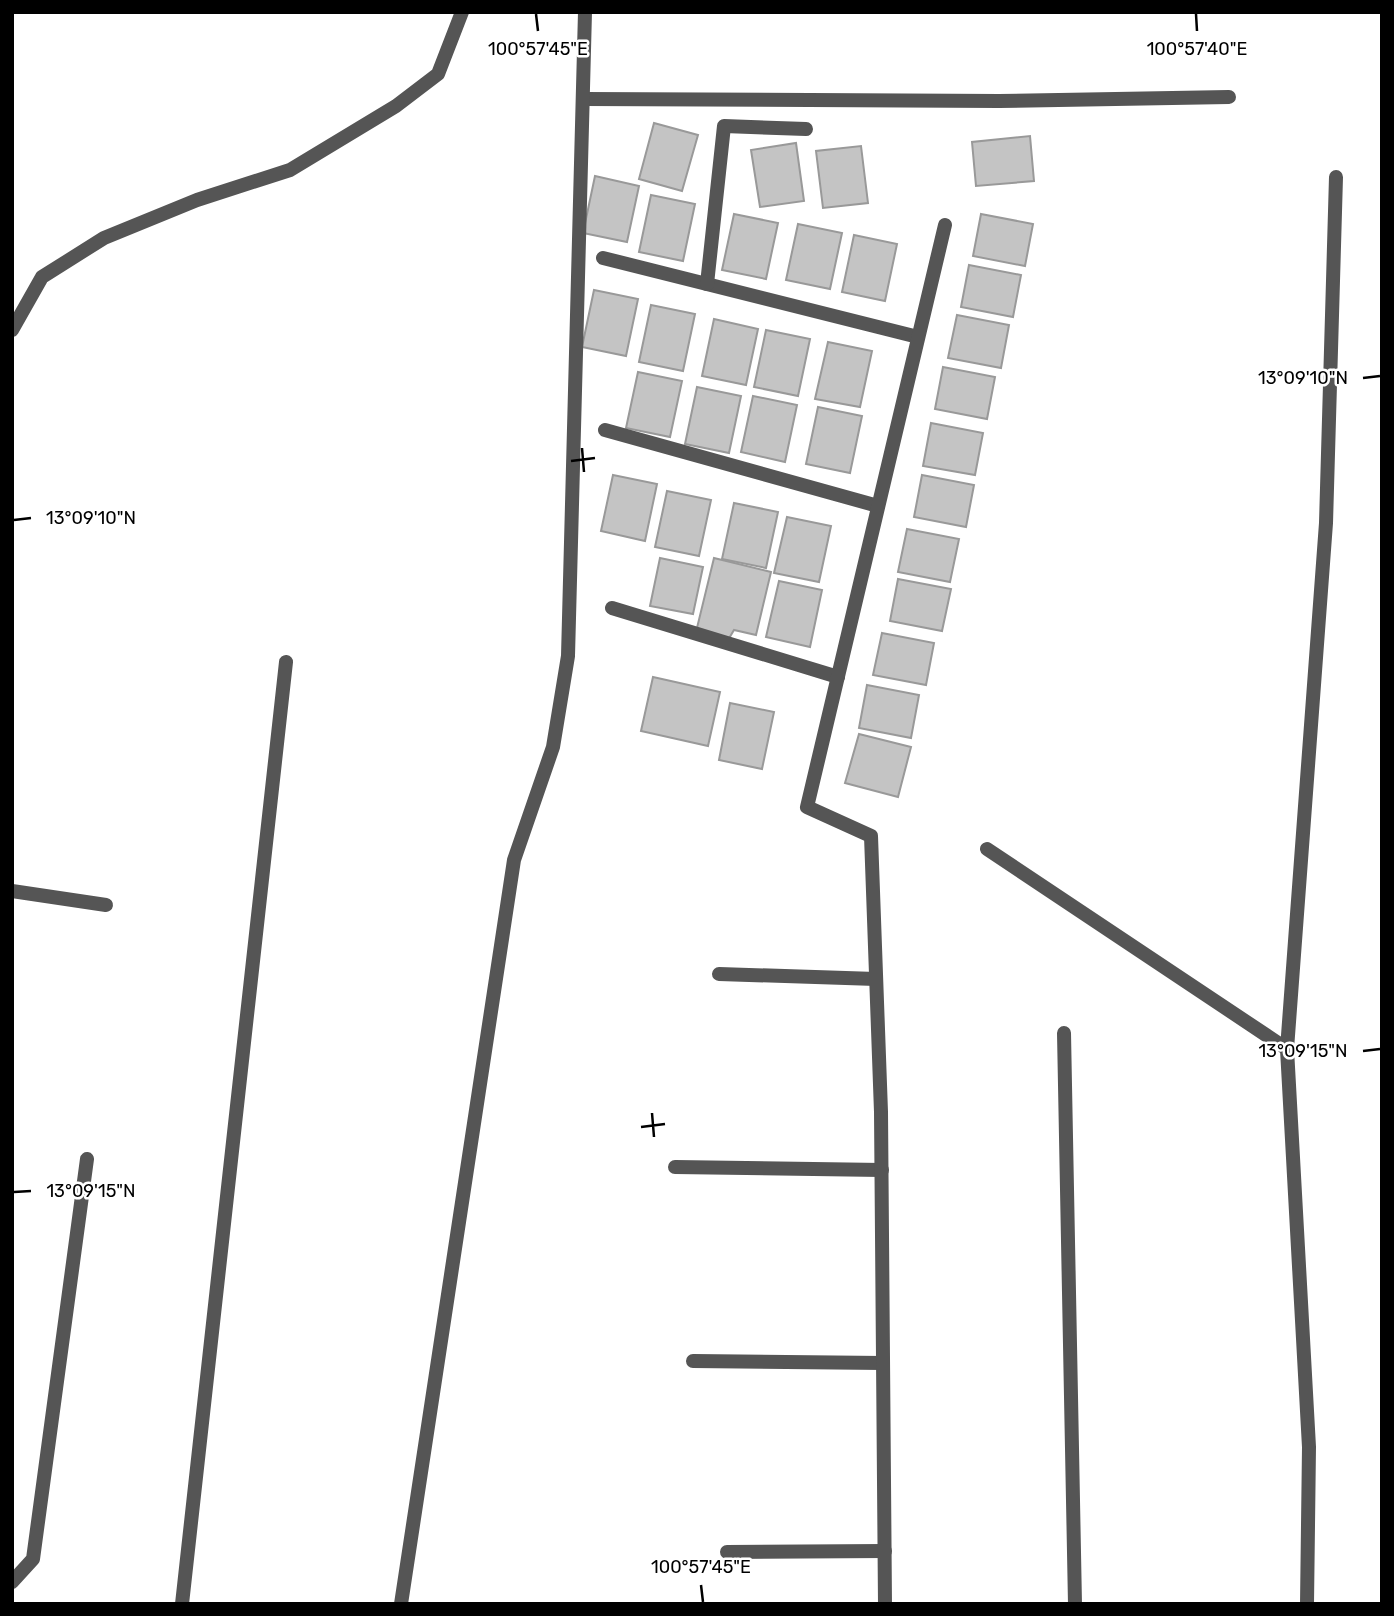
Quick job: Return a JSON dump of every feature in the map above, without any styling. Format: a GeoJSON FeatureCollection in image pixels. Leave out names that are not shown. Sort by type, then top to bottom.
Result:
{"type":"FeatureCollection","features":[{"type":"Feature","properties":{"kind":"street"},"geometry":{"type":"LineString","coordinates":[[12,330],[42,277],[104,238],[197,201],[290,170],[396,106],[438,74],[462,12]]}},
{"type":"Feature","properties":{"kind":"street"},"geometry":{"type":"LineString","coordinates":[[401,1604],[514,860],[553,747],[568,656],[585,12]]}},
{"type":"Feature","properties":{"kind":"street"},"geometry":{"type":"LineString","coordinates":[[584,99],[999,101],[1229,97]]}},
{"type":"Feature","properties":{"kind":"street"},"geometry":{"type":"LineString","coordinates":[[708,284],[724,126],[806,129]]}},
{"type":"Feature","properties":{"kind":"street"},"geometry":{"type":"LineString","coordinates":[[1307,1604],[1309,1447],[1287,1049],[1326,523],[1336,177]]}},
{"type":"Feature","properties":{"kind":"street"},"geometry":{"type":"LineString","coordinates":[[885,1604],[882,1170],[871,836],[807,807],[945,225]]}},
{"type":"Feature","properties":{"kind":"street"},"geometry":{"type":"LineString","coordinates":[[603,258],[918,337]]}},
{"type":"Feature","properties":{"kind":"street"},"geometry":{"type":"LineString","coordinates":[[605,430],[878,506]]}},
{"type":"Feature","properties":{"kind":"street"},"geometry":{"type":"LineString","coordinates":[[612,608],[838,677]]}},
{"type":"Feature","properties":{"kind":"street"},"geometry":{"type":"LineString","coordinates":[[183,1604],[286,662]]}},
{"type":"Feature","properties":{"kind":"street"},"geometry":{"type":"LineString","coordinates":[[987,849],[1287,1049]]}},
{"type":"Feature","properties":{"kind":"street"},"geometry":{"type":"LineString","coordinates":[[12,891],[106,905]]}},
{"type":"Feature","properties":{"kind":"street"},"geometry":{"type":"LineString","coordinates":[[719,974],[876,979]]}},
{"type":"Feature","properties":{"kind":"street"},"geometry":{"type":"LineString","coordinates":[[1064,1033],[1075,1604]]}},
{"type":"Feature","properties":{"kind":"street"},"geometry":{"type":"LineString","coordinates":[[12,1582],[33,1559],[87,1159]]}},
{"type":"Feature","properties":{"kind":"street"},"geometry":{"type":"LineString","coordinates":[[675,1167],[882,1170]]}},
{"type":"Feature","properties":{"kind":"street"},"geometry":{"type":"LineString","coordinates":[[693,1361],[883,1363]]}},
{"type":"Feature","properties":{"kind":"street"},"geometry":{"type":"LineString","coordinates":[[727,1552],[885,1551]]}},
{"type":"Feature","properties":{"kind":"building"},"geometry":{"type":"Polygon","coordinates":[[[654,123],[698,135],[682,191],[639,179],[654,123]]]}},
{"type":"Feature","properties":{"kind":"building"},"geometry":{"type":"Polygon","coordinates":[[[1030,136],[1034,181],[976,186],[972,142],[1030,136]]]}},
{"type":"Feature","properties":{"kind":"building"},"geometry":{"type":"Polygon","coordinates":[[[796,143],[804,201],[760,207],[751,150],[796,143]]]}},
{"type":"Feature","properties":{"kind":"building"},"geometry":{"type":"Polygon","coordinates":[[[861,146],[868,203],[823,208],[816,151],[861,146]]]}},
{"type":"Feature","properties":{"kind":"building"},"geometry":{"type":"Polygon","coordinates":[[[595,176],[639,186],[627,242],[583,233],[595,176]]]}},
{"type":"Feature","properties":{"kind":"building"},"geometry":{"type":"Polygon","coordinates":[[[651,195],[695,204],[683,261],[639,252],[651,195]]]}},
{"type":"Feature","properties":{"kind":"building"},"geometry":{"type":"Polygon","coordinates":[[[734,214],[778,223],[766,279],[722,270],[734,214]]]}},
{"type":"Feature","properties":{"kind":"building"},"geometry":{"type":"Polygon","coordinates":[[[981,214],[1033,224],[1025,266],[973,256],[981,214]]]}},
{"type":"Feature","properties":{"kind":"building"},"geometry":{"type":"Polygon","coordinates":[[[798,224],[842,233],[830,289],[786,280],[798,224]]]}},
{"type":"Feature","properties":{"kind":"building"},"geometry":{"type":"Polygon","coordinates":[[[854,235],[897,244],[885,301],[842,292],[854,235]]]}},
{"type":"Feature","properties":{"kind":"building"},"geometry":{"type":"Polygon","coordinates":[[[969,265],[1021,275],[1013,317],[961,307],[969,265]]]}},
{"type":"Feature","properties":{"kind":"building"},"geometry":{"type":"Polygon","coordinates":[[[594,290],[638,299],[626,356],[582,347],[594,290]]]}},
{"type":"Feature","properties":{"kind":"building"},"geometry":{"type":"Polygon","coordinates":[[[651,305],[695,314],[683,371],[639,362],[651,305]]]}},
{"type":"Feature","properties":{"kind":"building"},"geometry":{"type":"Polygon","coordinates":[[[957,315],[1009,325],[1001,368],[948,358],[957,315]]]}},
{"type":"Feature","properties":{"kind":"building"},"geometry":{"type":"Polygon","coordinates":[[[714,319],[758,329],[746,385],[702,376],[714,319]]]}},
{"type":"Feature","properties":{"kind":"building"},"geometry":{"type":"Polygon","coordinates":[[[766,330],[810,339],[798,396],[754,387],[766,330]]]}},
{"type":"Feature","properties":{"kind":"building"},"geometry":{"type":"Polygon","coordinates":[[[828,342],[872,351],[860,407],[815,399],[828,342]]]}},
{"type":"Feature","properties":{"kind":"building"},"geometry":{"type":"Polygon","coordinates":[[[943,367],[995,377],[987,419],[935,409],[943,367]]]}},
{"type":"Feature","properties":{"kind":"building"},"geometry":{"type":"Polygon","coordinates":[[[638,372],[682,381],[670,437],[626,428],[638,372]]]}},
{"type":"Feature","properties":{"kind":"building"},"geometry":{"type":"Polygon","coordinates":[[[697,387],[741,396],[729,453],[685,444],[697,387]]]}},
{"type":"Feature","properties":{"kind":"building"},"geometry":{"type":"Polygon","coordinates":[[[753,396],[797,405],[785,462],[741,452],[753,396]]]}},
{"type":"Feature","properties":{"kind":"building"},"geometry":{"type":"Polygon","coordinates":[[[818,407],[862,416],[850,473],[806,464],[818,407]]]}},
{"type":"Feature","properties":{"kind":"building"},"geometry":{"type":"Polygon","coordinates":[[[931,423],[983,433],[975,475],[923,466],[931,423]]]}},
{"type":"Feature","properties":{"kind":"building"},"geometry":{"type":"Polygon","coordinates":[[[613,475],[657,484],[645,541],[601,531],[613,475]]]}},
{"type":"Feature","properties":{"kind":"building"},"geometry":{"type":"Polygon","coordinates":[[[922,475],[974,485],[966,527],[914,517],[922,475]]]}},
{"type":"Feature","properties":{"kind":"building"},"geometry":{"type":"Polygon","coordinates":[[[667,491],[711,500],[699,556],[655,547],[667,491]]]}},
{"type":"Feature","properties":{"kind":"building"},"geometry":{"type":"Polygon","coordinates":[[[734,503],[778,512],[766,568],[722,559],[734,503]]]}},
{"type":"Feature","properties":{"kind":"building"},"geometry":{"type":"Polygon","coordinates":[[[787,517],[831,526],[819,582],[774,573],[787,517]]]}},
{"type":"Feature","properties":{"kind":"building"},"geometry":{"type":"Polygon","coordinates":[[[907,529],[959,539],[950,582],[898,572],[907,529]]]}},
{"type":"Feature","properties":{"kind":"building"},"geometry":{"type":"Polygon","coordinates":[[[660,558],[703,567],[693,614],[650,606],[660,558]]]}},
{"type":"Feature","properties":{"kind":"building"},"geometry":{"type":"Polygon","coordinates":[[[714,558],[771,572],[756,635],[734,630],[728,640],[696,632],[714,558]]]}},
{"type":"Feature","properties":{"kind":"building"},"geometry":{"type":"Polygon","coordinates":[[[898,579],[951,589],[942,631],[890,621],[898,579]]]}},
{"type":"Feature","properties":{"kind":"building"},"geometry":{"type":"Polygon","coordinates":[[[779,581],[822,590],[810,647],[766,637],[779,581]]]}},
{"type":"Feature","properties":{"kind":"building"},"geometry":{"type":"Polygon","coordinates":[[[882,633],[934,643],[926,685],[873,675],[882,633]]]}},
{"type":"Feature","properties":{"kind":"building"},"geometry":{"type":"Polygon","coordinates":[[[653,677],[720,692],[708,746],[641,731],[653,677]]]}},
{"type":"Feature","properties":{"kind":"building"},"geometry":{"type":"Polygon","coordinates":[[[867,685],[919,695],[911,738],[859,728],[867,685]]]}},
{"type":"Feature","properties":{"kind":"building"},"geometry":{"type":"Polygon","coordinates":[[[730,703],[774,712],[762,769],[719,760],[730,703]]]}},
{"type":"Feature","properties":{"kind":"building"},"geometry":{"type":"Polygon","coordinates":[[[859,734],[911,747],[898,797],[845,783],[859,734]]]}}]}
